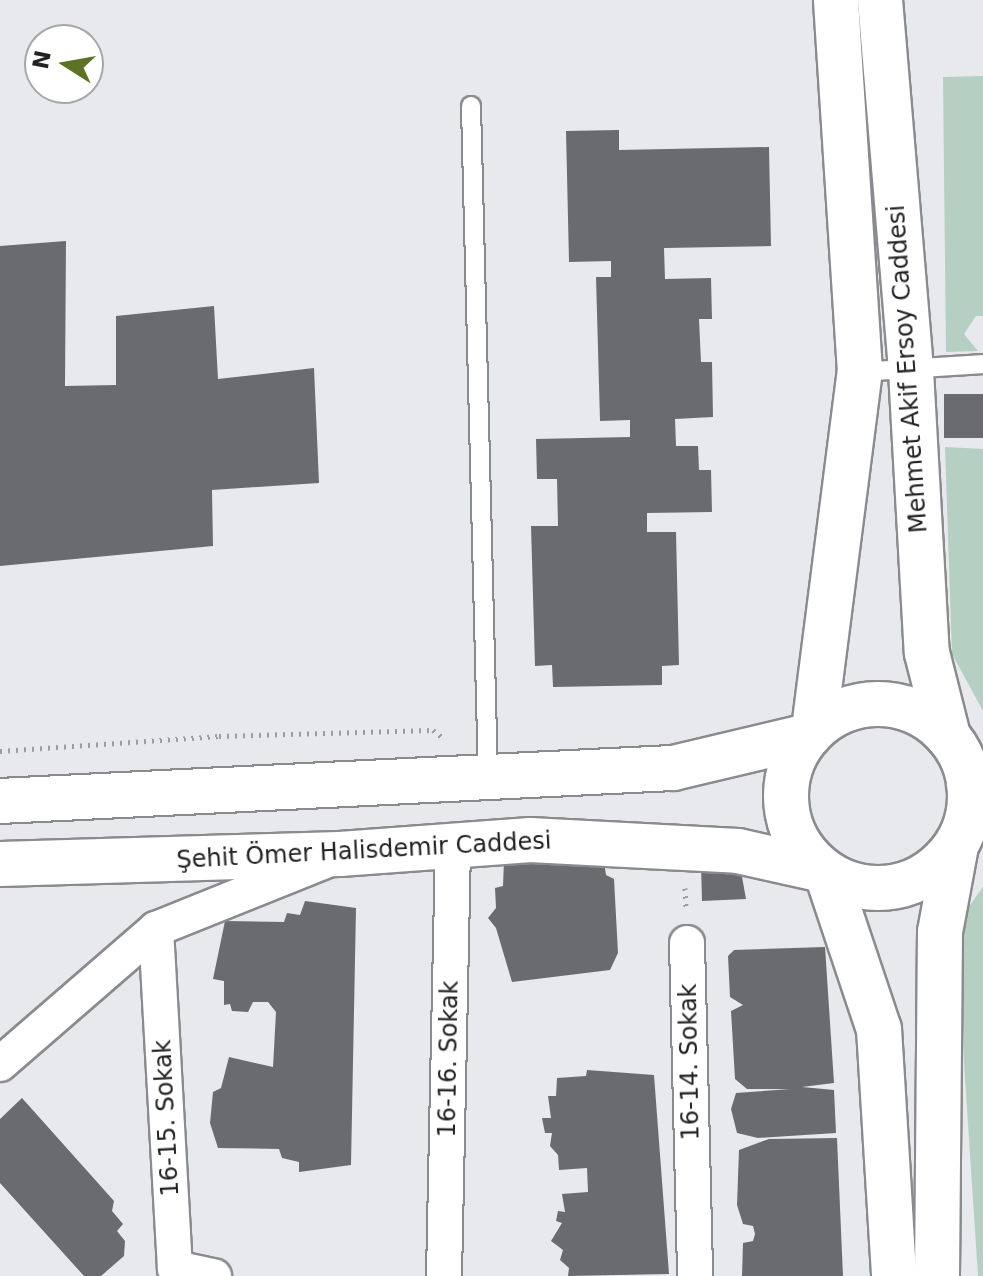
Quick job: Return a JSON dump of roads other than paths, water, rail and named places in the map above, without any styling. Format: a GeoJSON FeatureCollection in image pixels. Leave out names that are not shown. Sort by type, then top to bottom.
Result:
{"type":"FeatureCollection","features":[{"type":"Feature","properties":{"kind":"main road","name":"Mehmet Akif Ersoy Caddesi"},"geometry":{"type":"LineString","coordinates":[[811,732],[860,372],[836,0]]}},
{"type":"Feature","properties":{"kind":"main road","name":"Mehmet Akif Ersoy Caddesi"},"geometry":{"type":"LineString","coordinates":[[880,0],[911,371],[927,653],[948,736]]}},
{"type":"Feature","properties":{"kind":"main road"},"geometry":{"type":"LineString","coordinates":[[0,801],[673,768],[811,732],[839,712],[883,705],[926,716],[948,736],[976,784],[956,846],[940,932],[937,1276]]}},
{"type":"Feature","properties":{"kind":"main road"},"geometry":{"type":"LineString","coordinates":[[811,732],[792,762],[786,791],[789,821],[802,849],[825,872],[854,886],[897,886],[936,868],[956,846]]}},
{"type":"Feature","properties":{"kind":"main road","name":"Şehit Ömer Halisdemir Caddesi"},"geometry":{"type":"LineString","coordinates":[[0,864],[340,854],[453,842],[530,840],[738,851],[825,872]]}},
{"type":"Feature","properties":{"kind":"main road"},"geometry":{"type":"LineString","coordinates":[[825,872],[879,1029],[894,1276]]}},
{"type":"Feature","properties":{"kind":"street","name":"16-16. Sokak"},"geometry":{"type":"LineString","coordinates":[[444,1276],[453,842]]}},
{"type":"Feature","properties":{"kind":"street"},"geometry":{"type":"LineString","coordinates":[[0,1064],[156,929],[340,854]]}},
{"type":"Feature","properties":{"kind":"street","name":"16-15. Sokak"},"geometry":{"type":"LineString","coordinates":[[156,929],[175,1268],[214,1276]]}},
{"type":"Feature","properties":{"kind":"street","name":"16-14. Sokak"},"geometry":{"type":"LineString","coordinates":[[687,943],[695,1276]]}},
{"type":"Feature","properties":{"kind":"lane"},"geometry":{"type":"LineString","coordinates":[[471,106],[488,777]]}},
{"type":"Feature","properties":{"kind":"lane"},"geometry":{"type":"LineString","coordinates":[[860,372],[983,364]]}}]}
